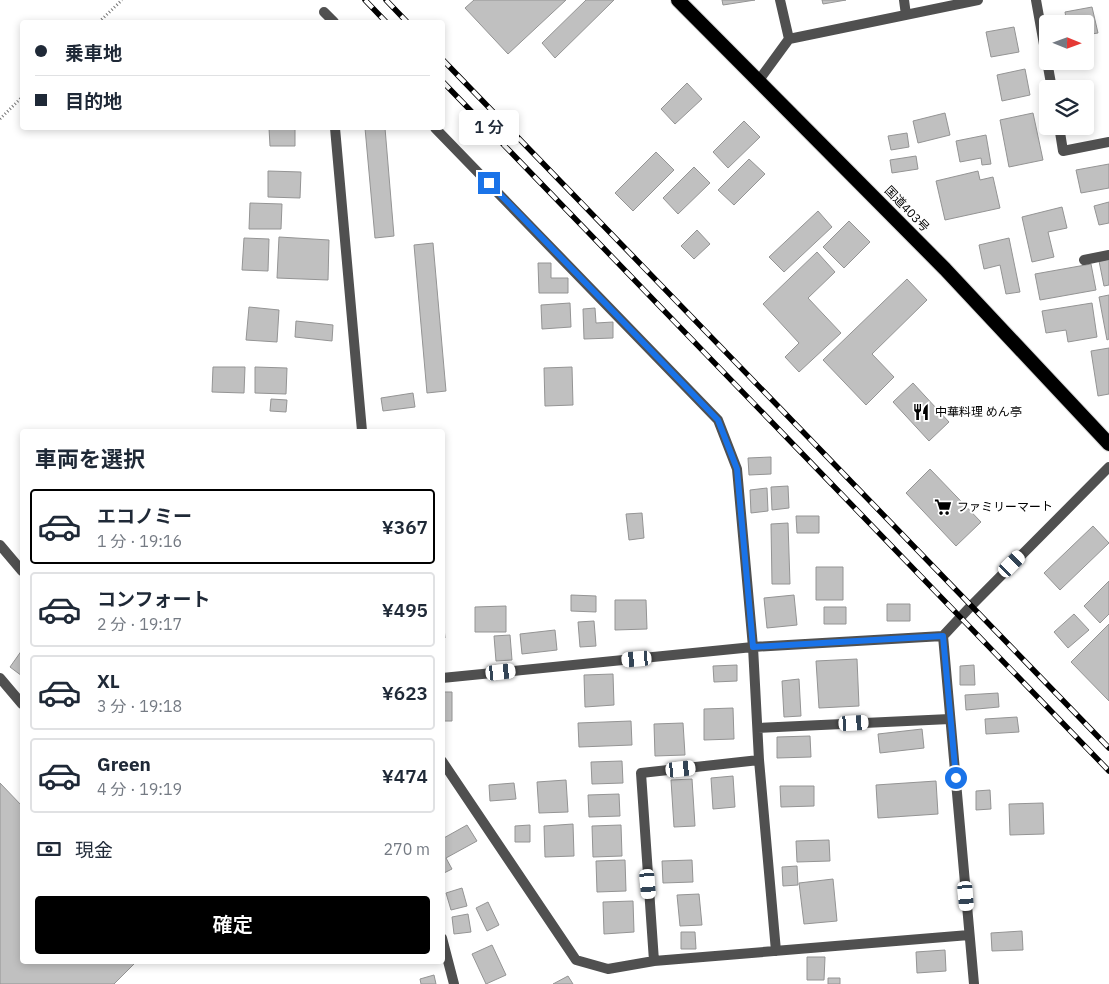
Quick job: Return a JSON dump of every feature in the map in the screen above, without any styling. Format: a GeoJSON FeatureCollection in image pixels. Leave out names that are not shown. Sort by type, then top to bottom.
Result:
{"type":"FeatureCollection","features":[{"type":"Feature","properties":{"kind":"highway","name":"国道403号"},"geometry":{"type":"LineString","coordinates":[[678,0],[945,269],[1109,444]]}},
{"type":"Feature","properties":{"kind":"street"},"geometry":{"type":"LineString","coordinates":[[780,0],[789,38]]}},
{"type":"Feature","properties":{"kind":"street"},"geometry":{"type":"LineString","coordinates":[[904,0],[906,15]]}},
{"type":"Feature","properties":{"kind":"street"},"geometry":{"type":"LineString","coordinates":[[759,80],[789,38],[978,0]]}},
{"type":"Feature","properties":{"kind":"street"},"geometry":{"type":"LineString","coordinates":[[1036,0],[1050,80]]}},
{"type":"Feature","properties":{"kind":"street"},"geometry":{"type":"LineString","coordinates":[[325,20],[324,12],[332,20]]}},
{"type":"Feature","properties":{"kind":"street"},"geometry":{"type":"LineString","coordinates":[[335,130],[362,429]]}},
{"type":"Feature","properties":{"kind":"street"},"geometry":{"type":"LineString","coordinates":[[437,130],[718,420],[737,469],[753,647],[759,760],[776,951]]}},
{"type":"Feature","properties":{"kind":"street"},"geometry":{"type":"LineString","coordinates":[[1060,135],[1063,152],[1109,142]]}},
{"type":"Feature","properties":{"kind":"street"},"geometry":{"type":"LineString","coordinates":[[1084,260],[1109,255]]}},
{"type":"Feature","properties":{"kind":"street"},"geometry":{"type":"LineString","coordinates":[[445,678],[753,647],[943,636],[1109,467]]}},
{"type":"Feature","properties":{"kind":"street"},"geometry":{"type":"LineString","coordinates":[[0,545],[20,569]]}},
{"type":"Feature","properties":{"kind":"street"},"geometry":{"type":"LineString","coordinates":[[943,636],[974,984]]}},
{"type":"Feature","properties":{"kind":"street"},"geometry":{"type":"LineString","coordinates":[[0,678],[20,702]]}},
{"type":"Feature","properties":{"kind":"street"},"geometry":{"type":"LineString","coordinates":[[758,728],[950,719]]}},
{"type":"Feature","properties":{"kind":"street"},"geometry":{"type":"LineString","coordinates":[[654,961],[641,773],[759,760]]}},
{"type":"Feature","properties":{"kind":"street"},"geometry":{"type":"LineString","coordinates":[[445,765],[576,960],[608,969],[654,961],[969,935]]}},
{"type":"Feature","properties":{"kind":"street"},"geometry":{"type":"LineString","coordinates":[[445,950],[454,984]]}},
{"type":"Feature","properties":{"kind":"path"},"geometry":{"type":"LineString","coordinates":[[101,20],[122,0]]}},
{"type":"Feature","properties":{"kind":"path"},"geometry":{"type":"LineString","coordinates":[[0,119],[20,99]]}},
{"type":"Feature","properties":{"kind":"building"},"geometry":{"type":"Polygon","coordinates":[[[474,0],[566,0],[508,54],[465,8],[474,0]]]}},
{"type":"Feature","properties":{"kind":"building"},"geometry":{"type":"Polygon","coordinates":[[[586,0],[614,0],[555,58],[542,43],[586,0]]]}},
{"type":"Feature","properties":{"kind":"building"},"geometry":{"type":"Polygon","coordinates":[[[722,0],[755,0],[723,5],[722,0]]]}},
{"type":"Feature","properties":{"kind":"building"},"geometry":{"type":"Polygon","coordinates":[[[822,0],[846,0],[823,4],[822,0]]]}},
{"type":"Feature","properties":{"kind":"building"},"geometry":{"type":"Polygon","coordinates":[[[1092,7],[1094,15],[1066,15],[1065,12],[1092,7]]]}},
{"type":"Feature","properties":{"kind":"building"},"geometry":{"type":"Polygon","coordinates":[[[1094,16],[1098,33],[1094,34],[1094,16]]]}},
{"type":"Feature","properties":{"kind":"building"},"geometry":{"type":"Polygon","coordinates":[[[1014,27],[1019,52],[991,57],[986,32],[1014,27]]]}},
{"type":"Feature","properties":{"kind":"building"},"geometry":{"type":"Polygon","coordinates":[[[1025,69],[1030,95],[1002,101],[997,75],[1025,69]]]}},
{"type":"Feature","properties":{"kind":"building"},"geometry":{"type":"Polygon","coordinates":[[[687,83],[702,99],[675,124],[661,109],[687,83]]]}},
{"type":"Feature","properties":{"kind":"building"},"geometry":{"type":"Polygon","coordinates":[[[945,113],[950,135],[918,143],[913,121],[945,113]]]}},
{"type":"Feature","properties":{"kind":"building"},"geometry":{"type":"Polygon","coordinates":[[[1033,113],[1043,160],[1009,167],[1000,120],[1033,113]]]}},
{"type":"Feature","properties":{"kind":"building"},"geometry":{"type":"Polygon","coordinates":[[[744,121],[760,137],[728,168],[713,152],[744,121]]]}},
{"type":"Feature","properties":{"kind":"building"},"geometry":{"type":"Polygon","coordinates":[[[269,130],[295,130],[295,146],[270,146],[269,130]]]}},
{"type":"Feature","properties":{"kind":"building"},"geometry":{"type":"Polygon","coordinates":[[[365,130],[385,130],[394,236],[375,238],[365,130]]]}},
{"type":"Feature","properties":{"kind":"building"},"geometry":{"type":"Polygon","coordinates":[[[907,133],[909,147],[891,150],[888,136],[907,133]]]}},
{"type":"Feature","properties":{"kind":"building"},"geometry":{"type":"Polygon","coordinates":[[[986,135],[991,164],[982,165],[981,158],[960,162],[956,141],[986,135]]]}},
{"type":"Feature","properties":{"kind":"building"},"geometry":{"type":"Polygon","coordinates":[[[656,152],[674,170],[633,211],[615,193],[656,152]]]}},
{"type":"Feature","properties":{"kind":"building"},"geometry":{"type":"Polygon","coordinates":[[[916,156],[918,169],[892,173],[890,160],[916,156]]]}},
{"type":"Feature","properties":{"kind":"building"},"geometry":{"type":"Polygon","coordinates":[[[749,159],[765,174],[734,205],[718,190],[749,159]]]}},
{"type":"Feature","properties":{"kind":"building"},"geometry":{"type":"Polygon","coordinates":[[[1109,164],[1109,188],[1081,193],[1076,170],[1109,164]]]}},
{"type":"Feature","properties":{"kind":"building"},"geometry":{"type":"Polygon","coordinates":[[[694,167],[710,183],[678,214],[663,198],[694,167]]]}},
{"type":"Feature","properties":{"kind":"building"},"geometry":{"type":"Polygon","coordinates":[[[268,171],[301,172],[300,198],[268,197],[268,171]]]}},
{"type":"Feature","properties":{"kind":"building"},"geometry":{"type":"Polygon","coordinates":[[[978,171],[980,180],[993,177],[1000,208],[945,220],[936,181],[978,171]]]}},
{"type":"Feature","properties":{"kind":"building"},"geometry":{"type":"Polygon","coordinates":[[[1109,202],[1109,223],[1099,225],[1094,206],[1109,202]]]}},
{"type":"Feature","properties":{"kind":"building"},"geometry":{"type":"Polygon","coordinates":[[[250,203],[282,204],[281,229],[249,229],[250,203]]]}},
{"type":"Feature","properties":{"kind":"building"},"geometry":{"type":"Polygon","coordinates":[[[1062,207],[1067,228],[1048,232],[1054,257],[1032,262],[1022,217],[1062,207]]]}},
{"type":"Feature","properties":{"kind":"building"},"geometry":{"type":"Polygon","coordinates":[[[818,211],[832,227],[784,272],[769,257],[818,211]]]}},
{"type":"Feature","properties":{"kind":"building"},"geometry":{"type":"Polygon","coordinates":[[[849,221],[870,242],[844,268],[823,247],[849,221]]]}},
{"type":"Feature","properties":{"kind":"building"},"geometry":{"type":"Polygon","coordinates":[[[697,230],[710,244],[694,259],[681,246],[697,230]]]}},
{"type":"Feature","properties":{"kind":"building"},"geometry":{"type":"Polygon","coordinates":[[[279,237],[329,240],[328,280],[277,278],[279,237]]]}},
{"type":"Feature","properties":{"kind":"building"},"geometry":{"type":"Polygon","coordinates":[[[244,238],[269,239],[268,271],[242,270],[244,238]]]}},
{"type":"Feature","properties":{"kind":"building"},"geometry":{"type":"Polygon","coordinates":[[[1009,238],[1020,292],[1006,294],[1000,265],[984,269],[979,245],[1009,238]]]}},
{"type":"Feature","properties":{"kind":"building"},"geometry":{"type":"Polygon","coordinates":[[[433,243],[446,391],[427,393],[414,245],[433,243]]]}},
{"type":"Feature","properties":{"kind":"building"},"geometry":{"type":"Polygon","coordinates":[[[817,252],[835,272],[808,298],[841,333],[799,372],[785,357],[799,343],[763,304],[817,252]]]}},
{"type":"Feature","properties":{"kind":"building"},"geometry":{"type":"Polygon","coordinates":[[[1109,259],[1109,285],[1104,286],[1099,261],[1109,259]]]}},
{"type":"Feature","properties":{"kind":"building"},"geometry":{"type":"Polygon","coordinates":[[[538,263],[551,263],[551,278],[568,278],[568,293],[539,293],[538,263]]]}},
{"type":"Feature","properties":{"kind":"building"},"geometry":{"type":"Polygon","coordinates":[[[1091,264],[1096,290],[1040,300],[1035,274],[1091,264]]]}},
{"type":"Feature","properties":{"kind":"building"},"geometry":{"type":"Polygon","coordinates":[[[907,279],[927,300],[872,354],[894,377],[866,405],[823,360],[907,279]]]}},
{"type":"Feature","properties":{"kind":"building"},"geometry":{"type":"Polygon","coordinates":[[[1109,295],[1109,339],[1107,340],[1099,297],[1109,295]]]}},
{"type":"Feature","properties":{"kind":"building"},"geometry":{"type":"Polygon","coordinates":[[[570,303],[571,327],[542,329],[541,305],[570,303]]]}},
{"type":"Feature","properties":{"kind":"building"},"geometry":{"type":"Polygon","coordinates":[[[1092,303],[1097,337],[1068,342],[1066,330],[1046,333],[1042,311],[1092,303]]]}},
{"type":"Feature","properties":{"kind":"building"},"geometry":{"type":"Polygon","coordinates":[[[249,307],[279,310],[277,342],[246,340],[249,307]]]}},
{"type":"Feature","properties":{"kind":"building"},"geometry":{"type":"Polygon","coordinates":[[[595,308],[596,323],[613,322],[613,338],[584,339],[583,309],[595,308]]]}},
{"type":"Feature","properties":{"kind":"building"},"geometry":{"type":"Polygon","coordinates":[[[296,321],[333,325],[332,341],[295,337],[296,321]]]}},
{"type":"Feature","properties":{"kind":"building"},"geometry":{"type":"Polygon","coordinates":[[[1109,348],[1109,394],[1098,396],[1091,351],[1109,348]]]}},
{"type":"Feature","properties":{"kind":"building"},"geometry":{"type":"Polygon","coordinates":[[[213,367],[245,367],[244,393],[212,392],[213,367]]]}},
{"type":"Feature","properties":{"kind":"building"},"geometry":{"type":"Polygon","coordinates":[[[255,367],[287,368],[286,394],[255,393],[255,367]]]}},
{"type":"Feature","properties":{"kind":"building"},"geometry":{"type":"Polygon","coordinates":[[[572,367],[573,405],[545,406],[544,368],[572,367]]]}},
{"type":"Feature","properties":{"kind":"building","name":"中華料理 めん亭"},"geometry":{"type":"Polygon","coordinates":[[[913,383],[949,422],[929,441],[893,402],[913,383]]]}},
{"type":"Feature","properties":{"kind":"building"},"geometry":{"type":"Polygon","coordinates":[[[413,393],[415,407],[383,411],[381,398],[413,393]]]}},
{"type":"Feature","properties":{"kind":"building"},"geometry":{"type":"Polygon","coordinates":[[[271,399],[287,400],[286,412],[270,411],[271,399]]]}},
{"type":"Feature","properties":{"kind":"building"},"geometry":{"type":"Polygon","coordinates":[[[771,457],[771,474],[749,475],[748,458],[771,457]]]}},
{"type":"Feature","properties":{"kind":"building","name":"ファミリーマート"},"geometry":{"type":"Polygon","coordinates":[[[930,469],[981,522],[956,546],[906,493],[930,469]]]}},
{"type":"Feature","properties":{"kind":"building"},"geometry":{"type":"Polygon","coordinates":[[[788,486],[789,508],[772,510],[771,487],[788,486]]]}},
{"type":"Feature","properties":{"kind":"building"},"geometry":{"type":"Polygon","coordinates":[[[767,488],[768,511],[751,513],[750,490],[767,488]]]}},
{"type":"Feature","properties":{"kind":"building"},"geometry":{"type":"Polygon","coordinates":[[[642,513],[644,538],[629,540],[626,514],[642,513]]]}},
{"type":"Feature","properties":{"kind":"building"},"geometry":{"type":"Polygon","coordinates":[[[796,516],[819,516],[819,533],[797,533],[796,516]]]}},
{"type":"Feature","properties":{"kind":"building"},"geometry":{"type":"Polygon","coordinates":[[[788,523],[790,584],[772,584],[771,524],[788,523]]]}},
{"type":"Feature","properties":{"kind":"building"},"geometry":{"type":"Polygon","coordinates":[[[1093,526],[1109,543],[1060,590],[1044,573],[1093,526]]]}},
{"type":"Feature","properties":{"kind":"building"},"geometry":{"type":"Polygon","coordinates":[[[816,567],[843,567],[843,600],[816,600],[816,567]]]}},
{"type":"Feature","properties":{"kind":"building"},"geometry":{"type":"Polygon","coordinates":[[[1109,581],[1109,614],[1100,623],[1084,606],[1109,581]]]}},
{"type":"Feature","properties":{"kind":"building"},"geometry":{"type":"Polygon","coordinates":[[[571,595],[596,596],[596,612],[571,611],[571,595]]]}},
{"type":"Feature","properties":{"kind":"building"},"geometry":{"type":"Polygon","coordinates":[[[794,595],[797,625],[767,628],[764,598],[794,595]]]}},
{"type":"Feature","properties":{"kind":"building"},"geometry":{"type":"Polygon","coordinates":[[[615,600],[646,600],[647,629],[615,630],[615,600]]]}},
{"type":"Feature","properties":{"kind":"building"},"geometry":{"type":"Polygon","coordinates":[[[887,604],[910,604],[910,621],[887,621],[887,604]]]}},
{"type":"Feature","properties":{"kind":"building"},"geometry":{"type":"Polygon","coordinates":[[[506,606],[506,632],[475,632],[475,607],[506,606]]]}},
{"type":"Feature","properties":{"kind":"building"},"geometry":{"type":"Polygon","coordinates":[[[824,607],[846,607],[846,624],[824,624],[824,607]]]}},
{"type":"Feature","properties":{"kind":"building"},"geometry":{"type":"Polygon","coordinates":[[[1074,614],[1089,630],[1068,648],[1054,632],[1074,614]]]}},
{"type":"Feature","properties":{"kind":"building"},"geometry":{"type":"Polygon","coordinates":[[[594,621],[596,646],[580,647],[578,622],[594,621]]]}},
{"type":"Feature","properties":{"kind":"building"},"geometry":{"type":"Polygon","coordinates":[[[1109,624],[1109,701],[1071,662],[1109,624]]]}},
{"type":"Feature","properties":{"kind":"building"},"geometry":{"type":"Polygon","coordinates":[[[555,630],[557,650],[522,654],[520,634],[555,630]]]}},
{"type":"Feature","properties":{"kind":"building"},"geometry":{"type":"Polygon","coordinates":[[[510,635],[512,660],[496,661],[494,636],[510,635]]]}},
{"type":"Feature","properties":{"kind":"building"},"geometry":{"type":"Polygon","coordinates":[[[20,653],[20,674],[10,667],[20,653]]]}},
{"type":"Feature","properties":{"kind":"building"},"geometry":{"type":"Polygon","coordinates":[[[857,659],[859,706],[819,708],[816,661],[857,659]]]}},
{"type":"Feature","properties":{"kind":"building"},"geometry":{"type":"Polygon","coordinates":[[[737,665],[737,681],[714,682],[713,666],[737,665]]]}},
{"type":"Feature","properties":{"kind":"building"},"geometry":{"type":"Polygon","coordinates":[[[974,665],[975,685],[960,685],[960,666],[974,665]]]}},
{"type":"Feature","properties":{"kind":"building"},"geometry":{"type":"Polygon","coordinates":[[[613,674],[614,705],[585,707],[584,675],[613,674]]]}},
{"type":"Feature","properties":{"kind":"building"},"geometry":{"type":"Polygon","coordinates":[[[799,679],[801,716],[784,717],[782,681],[799,679]]]}},
{"type":"Feature","properties":{"kind":"building"},"geometry":{"type":"Polygon","coordinates":[[[445,692],[452,692],[452,721],[445,721],[445,692]]]}},
{"type":"Feature","properties":{"kind":"building"},"geometry":{"type":"Polygon","coordinates":[[[998,693],[999,707],[966,710],[965,695],[998,693]]]}},
{"type":"Feature","properties":{"kind":"building"},"geometry":{"type":"Polygon","coordinates":[[[733,708],[734,739],[704,740],[704,709],[733,708]]]}},
{"type":"Feature","properties":{"kind":"building"},"geometry":{"type":"Polygon","coordinates":[[[1017,717],[1019,732],[986,734],[985,719],[1017,717]]]}},
{"type":"Feature","properties":{"kind":"building"},"geometry":{"type":"Polygon","coordinates":[[[631,721],[632,745],[579,747],[578,723],[631,721]]]}},
{"type":"Feature","properties":{"kind":"building"},"geometry":{"type":"Polygon","coordinates":[[[683,723],[685,755],[655,756],[654,724],[683,723]]]}},
{"type":"Feature","properties":{"kind":"building"},"geometry":{"type":"Polygon","coordinates":[[[922,729],[924,748],[880,753],[878,734],[922,729]]]}},
{"type":"Feature","properties":{"kind":"building"},"geometry":{"type":"Polygon","coordinates":[[[810,736],[811,757],[777,758],[777,737],[810,736]]]}},
{"type":"Feature","properties":{"kind":"building"},"geometry":{"type":"Polygon","coordinates":[[[622,761],[623,783],[592,784],[591,762],[622,761]]]}},
{"type":"Feature","properties":{"kind":"building"},"geometry":{"type":"Polygon","coordinates":[[[733,776],[735,807],[713,809],[711,778],[733,776]]]}},
{"type":"Feature","properties":{"kind":"building"},"geometry":{"type":"Polygon","coordinates":[[[692,779],[695,826],[674,827],[671,780],[692,779]]]}},
{"type":"Feature","properties":{"kind":"building"},"geometry":{"type":"Polygon","coordinates":[[[566,780],[568,812],[539,813],[537,782],[566,780]]]}},
{"type":"Feature","properties":{"kind":"building"},"geometry":{"type":"Polygon","coordinates":[[[936,781],[938,814],[878,818],[876,785],[936,781]]]}},
{"type":"Feature","properties":{"kind":"building"},"geometry":{"type":"Polygon","coordinates":[[[0,783],[20,804],[20,964],[134,964],[114,984],[0,984],[0,783]]]}},
{"type":"Feature","properties":{"kind":"building"},"geometry":{"type":"Polygon","coordinates":[[[514,783],[516,799],[490,801],[489,785],[514,783]]]}},
{"type":"Feature","properties":{"kind":"building"},"geometry":{"type":"Polygon","coordinates":[[[780,786],[814,786],[814,806],[781,807],[780,786]]]}},
{"type":"Feature","properties":{"kind":"building"},"geometry":{"type":"Polygon","coordinates":[[[990,790],[991,809],[976,810],[976,791],[990,790]]]}},
{"type":"Feature","properties":{"kind":"building"},"geometry":{"type":"Polygon","coordinates":[[[619,794],[620,816],[589,817],[588,795],[619,794]]]}},
{"type":"Feature","properties":{"kind":"building"},"geometry":{"type":"Polygon","coordinates":[[[1043,803],[1044,834],[1010,835],[1009,804],[1043,803]]]}},
{"type":"Feature","properties":{"kind":"building"},"geometry":{"type":"Polygon","coordinates":[[[573,824],[574,856],[545,857],[544,826],[573,824]]]}},
{"type":"Feature","properties":{"kind":"building"},"geometry":{"type":"Polygon","coordinates":[[[467,825],[477,841],[446,858],[452,869],[445,872],[445,837],[467,825]]]}},
{"type":"Feature","properties":{"kind":"building"},"geometry":{"type":"Polygon","coordinates":[[[530,825],[530,842],[515,842],[515,826],[530,825]]]}},
{"type":"Feature","properties":{"kind":"building"},"geometry":{"type":"Polygon","coordinates":[[[621,825],[622,856],[593,857],[592,826],[621,825]]]}},
{"type":"Feature","properties":{"kind":"building"},"geometry":{"type":"Polygon","coordinates":[[[829,840],[830,861],[797,862],[796,841],[829,840]]]}},
{"type":"Feature","properties":{"kind":"building"},"geometry":{"type":"Polygon","coordinates":[[[625,860],[626,891],[597,892],[596,861],[625,860]]]}},
{"type":"Feature","properties":{"kind":"building"},"geometry":{"type":"Polygon","coordinates":[[[692,860],[693,882],[663,883],[662,861],[692,860]]]}},
{"type":"Feature","properties":{"kind":"building"},"geometry":{"type":"Polygon","coordinates":[[[797,866],[798,885],[783,886],[782,867],[797,866]]]}},
{"type":"Feature","properties":{"kind":"building"},"geometry":{"type":"Polygon","coordinates":[[[833,879],[837,921],[804,924],[799,883],[833,879]]]}},
{"type":"Feature","properties":{"kind":"building"},"geometry":{"type":"Polygon","coordinates":[[[462,888],[467,906],[451,910],[446,893],[462,888]]]}},
{"type":"Feature","properties":{"kind":"building"},"geometry":{"type":"Polygon","coordinates":[[[699,894],[702,925],[680,926],[677,895],[699,894]]]}},
{"type":"Feature","properties":{"kind":"building"},"geometry":{"type":"Polygon","coordinates":[[[633,901],[634,932],[604,934],[603,902],[633,901]]]}},
{"type":"Feature","properties":{"kind":"building"},"geometry":{"type":"Polygon","coordinates":[[[488,902],[499,925],[487,931],[476,908],[488,902]]]}},
{"type":"Feature","properties":{"kind":"building"},"geometry":{"type":"Polygon","coordinates":[[[468,914],[471,932],[454,934],[452,917],[468,914]]]}},
{"type":"Feature","properties":{"kind":"building"},"geometry":{"type":"Polygon","coordinates":[[[1022,931],[1023,950],[992,951],[991,933],[1022,931]]]}},
{"type":"Feature","properties":{"kind":"building"},"geometry":{"type":"Polygon","coordinates":[[[681,932],[695,932],[696,949],[681,949],[681,932]]]}},
{"type":"Feature","properties":{"kind":"building"},"geometry":{"type":"Polygon","coordinates":[[[492,945],[506,975],[486,984],[472,954],[492,945]]]}},
{"type":"Feature","properties":{"kind":"building"},"geometry":{"type":"Polygon","coordinates":[[[945,950],[946,971],[917,973],[916,952],[945,950]]]}},
{"type":"Feature","properties":{"kind":"building"},"geometry":{"type":"Polygon","coordinates":[[[807,957],[825,957],[824,980],[807,980],[807,957]]]}},
{"type":"Feature","properties":{"kind":"building"},"geometry":{"type":"Polygon","coordinates":[[[434,975],[436,984],[421,984],[420,979],[434,975]]]}},
{"type":"Feature","properties":{"kind":"building"},"geometry":{"type":"Polygon","coordinates":[[[568,976],[573,984],[553,984],[568,976]]]}},
{"type":"Feature","properties":{"kind":"building"},"geometry":{"type":"Polygon","coordinates":[[[828,978],[840,978],[840,984],[828,984],[828,978]]]}},
{"type":"Feature","properties":{"kind":"railway"},"geometry":{"type":"LineString","coordinates":[[365,0],[384,20]]}},
{"type":"Feature","properties":{"kind":"railway"},"geometry":{"type":"LineString","coordinates":[[386,0],[405,20]]}},
{"type":"Feature","properties":{"kind":"railway"},"geometry":{"type":"LineString","coordinates":[[445,62],[1109,748]]}},
{"type":"Feature","properties":{"kind":"railway"},"geometry":{"type":"LineString","coordinates":[[445,84],[1109,771]]}},
{"type":"Feature","properties":{"kind":"place","name":"中華料理 めん亭"},"geometry":{"type":"Point","coordinates":[921,412]}},
{"type":"Feature","properties":{"kind":"place","name":"ファミリーマート"},"geometry":{"type":"Point","coordinates":[943,507]}},
{"type":"Feature","properties":{"kind":"route"},"geometry":{"type":"LineString","coordinates":[[489,183],[718,420],[737,469],[753,647],[943,636],[956,778]]}}]}
